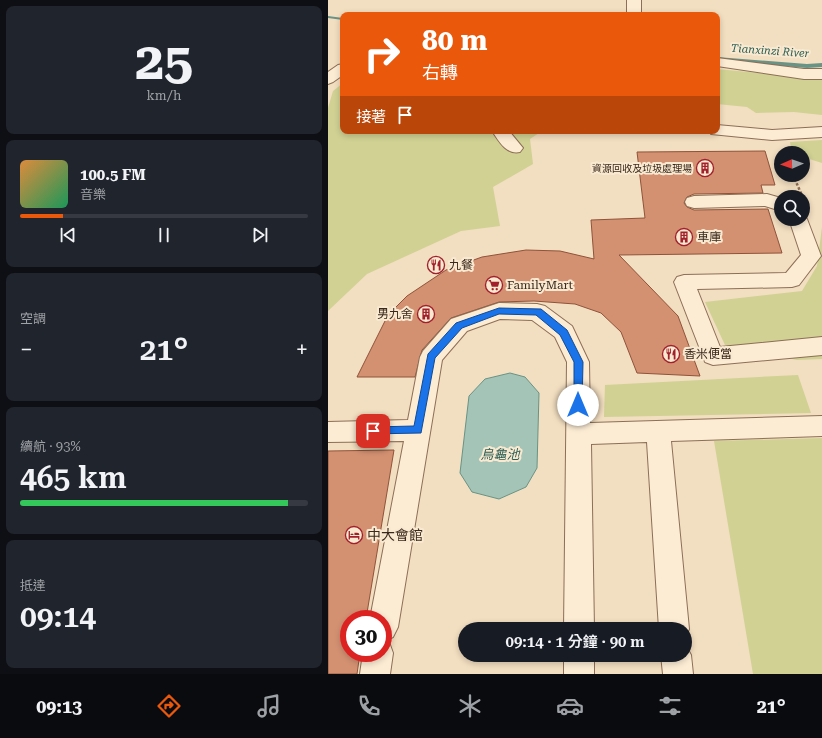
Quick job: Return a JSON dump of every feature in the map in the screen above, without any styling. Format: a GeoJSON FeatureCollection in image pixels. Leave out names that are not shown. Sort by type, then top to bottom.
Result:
{"type":"FeatureCollection","features":[{"type":"Feature","properties":{"kind":"street"},"geometry":{"type":"LineString","coordinates":[[634,0],[634,12]]}},
{"type":"Feature","properties":{"kind":"street"},"geometry":{"type":"LineString","coordinates":[[720,62],[804,74],[822,74]]}},
{"type":"Feature","properties":{"kind":"street"},"geometry":{"type":"LineString","coordinates":[[328,79],[340,65]]}},
{"type":"Feature","properties":{"kind":"street"},"geometry":{"type":"LineString","coordinates":[[720,130],[772,135],[822,132]]}},
{"type":"Feature","properties":{"kind":"street"},"geometry":{"type":"LineString","coordinates":[[502,134],[514,148]]}},
{"type":"Feature","properties":{"kind":"street"},"geometry":{"type":"LineString","coordinates":[[694,202],[767,200],[774,202]]}},
{"type":"Feature","properties":{"kind":"street"},"geometry":{"type":"LineString","coordinates":[[805,226],[811,256],[792,280],[684,282],[713,356],[822,346]]}},
{"type":"Feature","properties":{"kind":"street"},"geometry":{"type":"LineString","coordinates":[[386,610],[431,357],[459,325],[499,311],[538,312],[564,332],[578,362],[578,622]]}},
{"type":"Feature","properties":{"kind":"street"},"geometry":{"type":"LineString","coordinates":[[579,434],[822,426]]}},
{"type":"Feature","properties":{"kind":"street"},"geometry":{"type":"LineString","coordinates":[[328,432],[418,430]]}},
{"type":"Feature","properties":{"kind":"street"},"geometry":{"type":"LineString","coordinates":[[658,431],[673,622]]}},
{"type":"Feature","properties":{"kind":"street"},"geometry":{"type":"LineString","coordinates":[[375,674],[377,662]]}},
{"type":"Feature","properties":{"kind":"street"},"geometry":{"type":"LineString","coordinates":[[578,662],[578,674]]}},
{"type":"Feature","properties":{"kind":"street"},"geometry":{"type":"LineString","coordinates":[[677,662],[678,674]]}},
{"type":"Feature","properties":{"kind":"green space"},"geometry":{"type":"Polygon","coordinates":[[[720,69],[822,79],[822,115],[794,112],[756,113],[747,107],[720,104],[720,69]]]}},
{"type":"Feature","properties":{"kind":"green space"},"geometry":{"type":"Polygon","coordinates":[[[340,85],[340,134],[538,134],[530,139],[533,164],[493,187],[500,226],[461,231],[367,274],[328,311],[328,108],[333,91],[340,85]]]}},
{"type":"Feature","properties":{"kind":"green space"},"geometry":{"type":"Polygon","coordinates":[[[822,140],[822,163],[810,159],[810,146],[791,146],[790,142],[822,140]]]}},
{"type":"Feature","properties":{"kind":"green space"},"geometry":{"type":"Polygon","coordinates":[[[822,227],[822,359],[797,360],[725,345],[705,302],[802,291],[817,266],[822,227]]]}},
{"type":"Feature","properties":{"kind":"green space"},"geometry":{"type":"Polygon","coordinates":[[[798,375],[811,413],[604,417],[605,385],[798,375]]]}},
{"type":"Feature","properties":{"kind":"green space"},"geometry":{"type":"Polygon","coordinates":[[[822,438],[822,674],[753,674],[714,441],[822,438]]]}},
{"type":"Feature","properties":{"kind":"water","name":"烏龜池"},"geometry":{"type":"Polygon","coordinates":[[[510,373],[525,377],[539,393],[537,468],[526,487],[499,499],[472,492],[460,473],[469,396],[485,379],[510,373]]]}},
{"type":"Feature","properties":{"kind":"building"},"geometry":{"type":"Polygon","coordinates":[[[765,151],[775,185],[761,185],[763,193],[694,194],[687,197],[684,203],[687,207],[694,210],[768,209],[782,253],[619,255],[678,316],[700,376],[637,373],[621,332],[601,313],[575,304],[534,301],[499,302],[451,318],[422,350],[415,377],[357,377],[388,315],[407,296],[446,270],[482,257],[526,250],[560,251],[594,259],[591,220],[645,218],[637,152],[765,151]]]}},
{"type":"Feature","properties":{"kind":"building","name":"中大會館"},"geometry":{"type":"Polygon","coordinates":[[[394,450],[367,610],[340,610],[340,662],[359,662],[357,674],[328,674],[328,451],[394,450]]]}},
{"type":"Feature","properties":{"kind":"waterway","name":"Tianxinzi River"},"geometry":{"type":"LineString","coordinates":[[328,17],[340,19]]}},
{"type":"Feature","properties":{"kind":"waterway","name":"Tianxinzi River"},"geometry":{"type":"LineString","coordinates":[[720,59],[807,66],[822,65]]}},
{"type":"Feature","properties":{"kind":"place","name":"資源回收及垃圾處理場"},"geometry":{"type":"Point","coordinates":[705,168]}},
{"type":"Feature","properties":{"kind":"place","name":"車庫"},"geometry":{"type":"Point","coordinates":[684,237]}},
{"type":"Feature","properties":{"kind":"place","name":"九餐"},"geometry":{"type":"Point","coordinates":[436,265]}},
{"type":"Feature","properties":{"kind":"place","name":"FamilyMart"},"geometry":{"type":"Point","coordinates":[494,285]}},
{"type":"Feature","properties":{"kind":"place","name":"男九舍"},"geometry":{"type":"Point","coordinates":[426,314]}},
{"type":"Feature","properties":{"kind":"place","name":"香米便當"},"geometry":{"type":"Point","coordinates":[671,354]}},
{"type":"Feature","properties":{"kind":"place","name":"中大會館"},"geometry":{"type":"Point","coordinates":[354,535]}},
{"type":"Feature","properties":{"kind":"route"},"geometry":{"type":"LineString","coordinates":[[373,431],[418,430],[431,357],[459,325],[499,311],[538,312],[564,332],[578,362],[578,405]]}}]}
